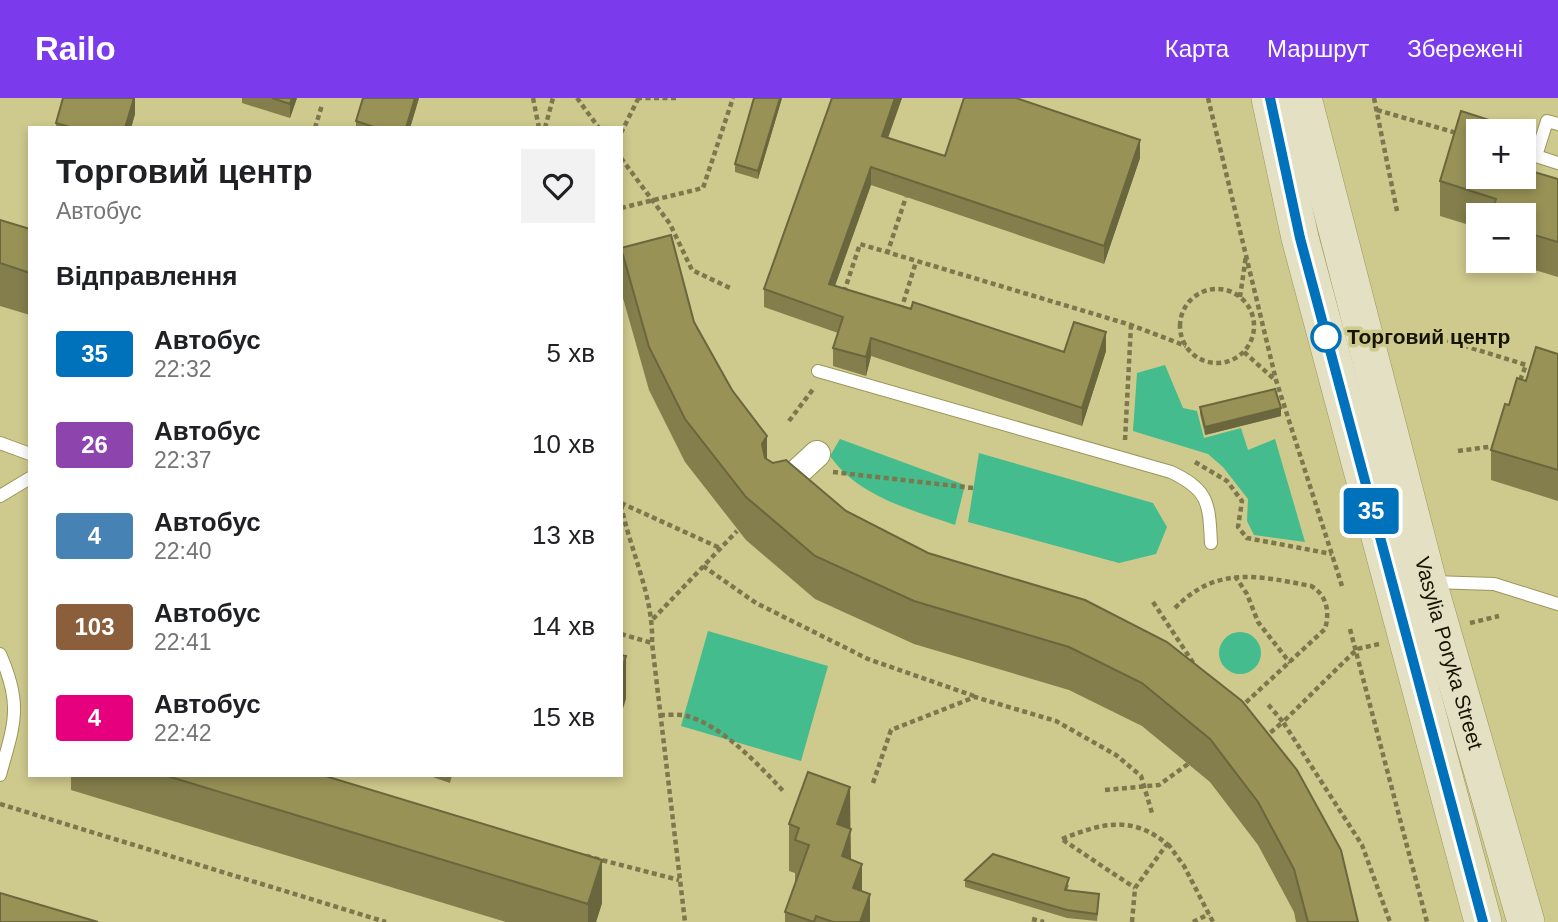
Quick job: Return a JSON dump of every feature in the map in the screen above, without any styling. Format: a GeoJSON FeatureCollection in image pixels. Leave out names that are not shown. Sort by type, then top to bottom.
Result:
{"type":"FeatureCollection","features":[{"type":"Feature","properties":{"kind":"street","name":"Vasylia Poryka Street"},"geometry":{"type":"LineString","coordinates":[[1270,98],[1300,238],[1483,922]]}},
{"type":"Feature","properties":{"kind":"street","name":"Vasylia Poryka Street"},"geometry":{"type":"LineString","coordinates":[[1303,98],[1428,582],[1526,922]]}},
{"type":"Feature","properties":{"kind":"street"},"geometry":{"type":"LineString","coordinates":[[777,491],[825,463]]}},
{"type":"Feature","properties":{"kind":"lane"},"geometry":{"type":"LineString","coordinates":[[1558,124],[1547,121],[1536,156],[1558,163]]}},
{"type":"Feature","properties":{"kind":"lane"},"geometry":{"type":"LineString","coordinates":[[818,371],[1171,472],[1200,489],[1209,513],[1211,543]]}},
{"type":"Feature","properties":{"kind":"lane"},"geometry":{"type":"LineString","coordinates":[[0,443],[28,453]]}},
{"type":"Feature","properties":{"kind":"lane"},"geometry":{"type":"LineString","coordinates":[[0,496],[28,479]]}},
{"type":"Feature","properties":{"kind":"lane"},"geometry":{"type":"LineString","coordinates":[[1428,582],[1494,584],[1558,604]]}},
{"type":"Feature","properties":{"kind":"lane"},"geometry":{"type":"LineString","coordinates":[[0,654],[16,698],[15,720],[0,775]]}},
{"type":"Feature","properties":{"kind":"path"},"geometry":{"type":"LineString","coordinates":[[533,98],[539,126]]}},
{"type":"Feature","properties":{"kind":"path"},"geometry":{"type":"LineString","coordinates":[[546,126],[553,98]]}},
{"type":"Feature","properties":{"kind":"path"},"geometry":{"type":"LineString","coordinates":[[578,98],[598,126]]}},
{"type":"Feature","properties":{"kind":"path"},"geometry":{"type":"LineString","coordinates":[[623,129],[637,98],[676,98]]}},
{"type":"Feature","properties":{"kind":"path"},"geometry":{"type":"LineString","coordinates":[[623,207],[703,188],[733,98]]}},
{"type":"Feature","properties":{"kind":"path"},"geometry":{"type":"LineString","coordinates":[[1208,98],[1276,380],[1342,586]]}},
{"type":"Feature","properties":{"kind":"path"},"geometry":{"type":"LineString","coordinates":[[1374,98],[1397,211]]}},
{"type":"Feature","properties":{"kind":"path"},"geometry":{"type":"LineString","coordinates":[[316,126],[322,105]]}},
{"type":"Feature","properties":{"kind":"path"},"geometry":{"type":"LineString","coordinates":[[1377,110],[1466,136]]}},
{"type":"Feature","properties":{"kind":"path"},"geometry":{"type":"LineString","coordinates":[[623,161],[670,224],[692,270],[730,288]]}},
{"type":"Feature","properties":{"kind":"path"},"geometry":{"type":"LineString","coordinates":[[887,254],[905,197]]}},
{"type":"Feature","properties":{"kind":"path"},"geometry":{"type":"LineString","coordinates":[[844,292],[860,244],[1131,326],[1186,346],[1207,362],[1233,360],[1244,352],[1254,330],[1249,306],[1240,297],[1216,289],[1192,299],[1181,321],[1186,346]]}},
{"type":"Feature","properties":{"kind":"path"},"geometry":{"type":"LineString","coordinates":[[1240,297],[1246,253]]}},
{"type":"Feature","properties":{"kind":"path"},"geometry":{"type":"LineString","coordinates":[[900,315],[916,262]]}},
{"type":"Feature","properties":{"kind":"path"},"geometry":{"type":"LineString","coordinates":[[1124,459],[1131,326]]}},
{"type":"Feature","properties":{"kind":"path"},"geometry":{"type":"LineString","coordinates":[[1431,344],[1446,340],[1536,369]]}},
{"type":"Feature","properties":{"kind":"path"},"geometry":{"type":"LineString","coordinates":[[1244,352],[1276,380]]}},
{"type":"Feature","properties":{"kind":"path"},"geometry":{"type":"LineString","coordinates":[[1517,389],[1526,365]]}},
{"type":"Feature","properties":{"kind":"path"},"geometry":{"type":"LineString","coordinates":[[789,421],[819,382],[818,371]]}},
{"type":"Feature","properties":{"kind":"path"},"geometry":{"type":"LineString","coordinates":[[1458,451],[1494,447],[1499,436]]}},
{"type":"Feature","properties":{"kind":"path"},"geometry":{"type":"LineString","coordinates":[[1125,438],[1138,442]]}},
{"type":"Feature","properties":{"kind":"path"},"geometry":{"type":"LineString","coordinates":[[1185,458],[1205,465],[1227,481],[1242,501],[1238,527],[1247,538],[1332,554]]}},
{"type":"Feature","properties":{"kind":"path"},"geometry":{"type":"LineString","coordinates":[[825,463],[973,488]]}},
{"type":"Feature","properties":{"kind":"path"},"geometry":{"type":"LineString","coordinates":[[623,505],[720,548]]}},
{"type":"Feature","properties":{"kind":"path"},"geometry":{"type":"LineString","coordinates":[[623,514],[628,540],[653,619],[652,643],[685,922]]}},
{"type":"Feature","properties":{"kind":"path"},"geometry":{"type":"LineString","coordinates":[[653,619],[737,531]]}},
{"type":"Feature","properties":{"kind":"path"},"geometry":{"type":"LineString","coordinates":[[703,566],[757,603],[868,659],[1056,721],[1116,755],[1141,776],[1152,813]]}},
{"type":"Feature","properties":{"kind":"path"},"geometry":{"type":"LineString","coordinates":[[1175,608],[1200,590],[1235,576],[1250,575],[1311,586],[1319,590],[1327,606],[1325,629],[1232,715]]}},
{"type":"Feature","properties":{"kind":"path"},"geometry":{"type":"LineString","coordinates":[[1235,576],[1247,594],[1258,622],[1290,663]]}},
{"type":"Feature","properties":{"kind":"path"},"geometry":{"type":"LineString","coordinates":[[1153,602],[1199,670]]}},
{"type":"Feature","properties":{"kind":"path"},"geometry":{"type":"LineString","coordinates":[[1350,629],[1427,922]]}},
{"type":"Feature","properties":{"kind":"path"},"geometry":{"type":"LineString","coordinates":[[623,635],[652,643]]}},
{"type":"Feature","properties":{"kind":"path"},"geometry":{"type":"LineString","coordinates":[[1260,741],[1357,649]]}},
{"type":"Feature","properties":{"kind":"path"},"geometry":{"type":"LineString","coordinates":[[873,783],[891,730],[975,696]]}},
{"type":"Feature","properties":{"kind":"path"},"geometry":{"type":"LineString","coordinates":[[1266,702],[1283,722],[1362,845],[1390,922]]}},
{"type":"Feature","properties":{"kind":"path"},"geometry":{"type":"LineString","coordinates":[[660,715],[687,716],[723,736],[759,765],[785,793]]}},
{"type":"Feature","properties":{"kind":"path"},"geometry":{"type":"LineString","coordinates":[[1105,790],[1159,785],[1188,764]]}},
{"type":"Feature","properties":{"kind":"path"},"geometry":{"type":"LineString","coordinates":[[0,804],[386,922]]}},
{"type":"Feature","properties":{"kind":"path"},"geometry":{"type":"LineString","coordinates":[[1135,888],[1062,839],[1092,827],[1121,825],[1150,830],[1167,844],[1184,866],[1213,922]]}},
{"type":"Feature","properties":{"kind":"path"},"geometry":{"type":"LineString","coordinates":[[1132,922],[1135,888],[1167,844]]}},
{"type":"Feature","properties":{"kind":"path"},"geometry":{"type":"LineString","coordinates":[[585,855],[679,880]]}},
{"type":"Feature","properties":{"kind":"path"},"geometry":{"type":"LineString","coordinates":[[1193,922],[1209,914]]}},
{"type":"Feature","properties":{"kind":"path"},"geometry":{"type":"LineString","coordinates":[[1032,919],[1044,922]]}},
{"type":"Feature","properties":{"kind":"green space"},"geometry":{"type":"Polygon","coordinates":[[[1165,365],[1183,408],[1197,411],[1204,438],[1241,428],[1248,450],[1275,439],[1305,542],[1254,535],[1247,521],[1248,499],[1223,467],[1208,454],[1133,431],[1137,373],[1165,365]]]}},
{"type":"Feature","properties":{"kind":"green space"},"geometry":{"type":"Polygon","coordinates":[[[840,439],[965,485],[955,525],[886,500],[855,482],[830,456],[840,439]]]}},
{"type":"Feature","properties":{"kind":"green space"},"geometry":{"type":"Polygon","coordinates":[[[979,453],[1153,503],[1167,527],[1156,554],[1119,563],[968,522],[979,453]]]}},
{"type":"Feature","properties":{"kind":"green space"},"geometry":{"type":"Polygon","coordinates":[[[708,631],[828,666],[801,761],[681,726],[708,631]]]}},
{"type":"Feature","properties":{"kind":"green space"},"geometry":{"type":"Polygon","coordinates":[[[1240,632],[1255,638],[1261,653],[1255,668],[1240,674],[1225,668],[1219,653],[1225,638],[1240,632]]]}},
{"type":"Feature","properties":{"kind":"building"},"geometry":{"type":"Polygon","coordinates":[[[63,98],[134,98],[126,126],[66,126],[56,123],[63,98]]]}},
{"type":"Feature","properties":{"kind":"building"},"geometry":{"type":"Polygon","coordinates":[[[272,98],[292,98],[290,104],[272,98]]]}},
{"type":"Feature","properties":{"kind":"building"},"geometry":{"type":"Polygon","coordinates":[[[363,98],[415,98],[407,126],[371,126],[356,121],[363,98]]]}},
{"type":"Feature","properties":{"kind":"building"},"geometry":{"type":"Polygon","coordinates":[[[754,98],[780,98],[758,171],[735,164],[754,98]]]}},
{"type":"Feature","properties":{"kind":"building"},"geometry":{"type":"Polygon","coordinates":[[[832,98],[895,98],[882,136],[945,156],[964,98],[1016,98],[1140,140],[1104,246],[871,167],[829,284],[911,309],[913,302],[1064,352],[1074,322],[1106,332],[1082,408],[871,338],[866,357],[833,348],[843,317],[764,289],[832,98]]]}},
{"type":"Feature","properties":{"kind":"building"},"geometry":{"type":"Polygon","coordinates":[[[1461,111],[1486,119],[1466,119],[1466,189],[1536,189],[1536,173],[1558,179],[1558,242],[1536,236],[1536,203],[1495,203],[1496,199],[1440,181],[1461,111]]]}},
{"type":"Feature","properties":{"kind":"building"},"geometry":{"type":"Polygon","coordinates":[[[0,220],[28,228],[28,272],[0,263],[0,220]]]}},
{"type":"Feature","properties":{"kind":"building"},"geometry":{"type":"Polygon","coordinates":[[[671,235],[694,322],[732,390],[767,436],[762,444],[765,458],[773,463],[786,460],[846,511],[928,553],[1085,600],[1167,642],[1242,701],[1297,770],[1341,850],[1358,922],[1308,922],[1294,869],[1258,802],[1210,739],[1142,683],[1069,647],[914,601],[815,556],[746,497],[685,419],[649,347],[623,247],[671,235]]]}},
{"type":"Feature","properties":{"kind":"building"},"geometry":{"type":"Polygon","coordinates":[[[1536,347],[1558,354],[1558,470],[1491,450],[1505,404],[1509,405],[1517,378],[1526,381],[1536,347]]]}},
{"type":"Feature","properties":{"kind":"building"},"geometry":{"type":"Polygon","coordinates":[[[1275,389],[1281,408],[1205,427],[1200,407],[1275,389]]]}},
{"type":"Feature","properties":{"kind":"building"},"geometry":{"type":"Polygon","coordinates":[[[808,772],[850,787],[837,824],[851,829],[842,856],[862,864],[853,888],[870,894],[860,922],[833,922],[816,916],[814,922],[785,912],[809,845],[795,840],[799,828],[789,824],[808,772]]]}},
{"type":"Feature","properties":{"kind":"building"},"geometry":{"type":"Polygon","coordinates":[[[171,777],[329,777],[602,860],[588,904],[171,777]]]}},
{"type":"Feature","properties":{"kind":"building"},"geometry":{"type":"Polygon","coordinates":[[[993,854],[1069,878],[1065,890],[1099,894],[1097,914],[1067,910],[965,880],[993,854]]]}},
{"type":"Feature","properties":{"kind":"building"},"geometry":{"type":"Polygon","coordinates":[[[0,893],[98,922],[0,922],[0,893]]]}},
{"type":"Feature","properties":{"kind":"bus line","name":"35"},"geometry":{"type":"LineString","coordinates":[[1270,98],[1300,238],[1391,587],[1483,922]]}},
{"type":"Feature","properties":{"kind":"place","name":"Торговий центр"},"geometry":{"type":"Point","coordinates":[1326,337]}}]}
